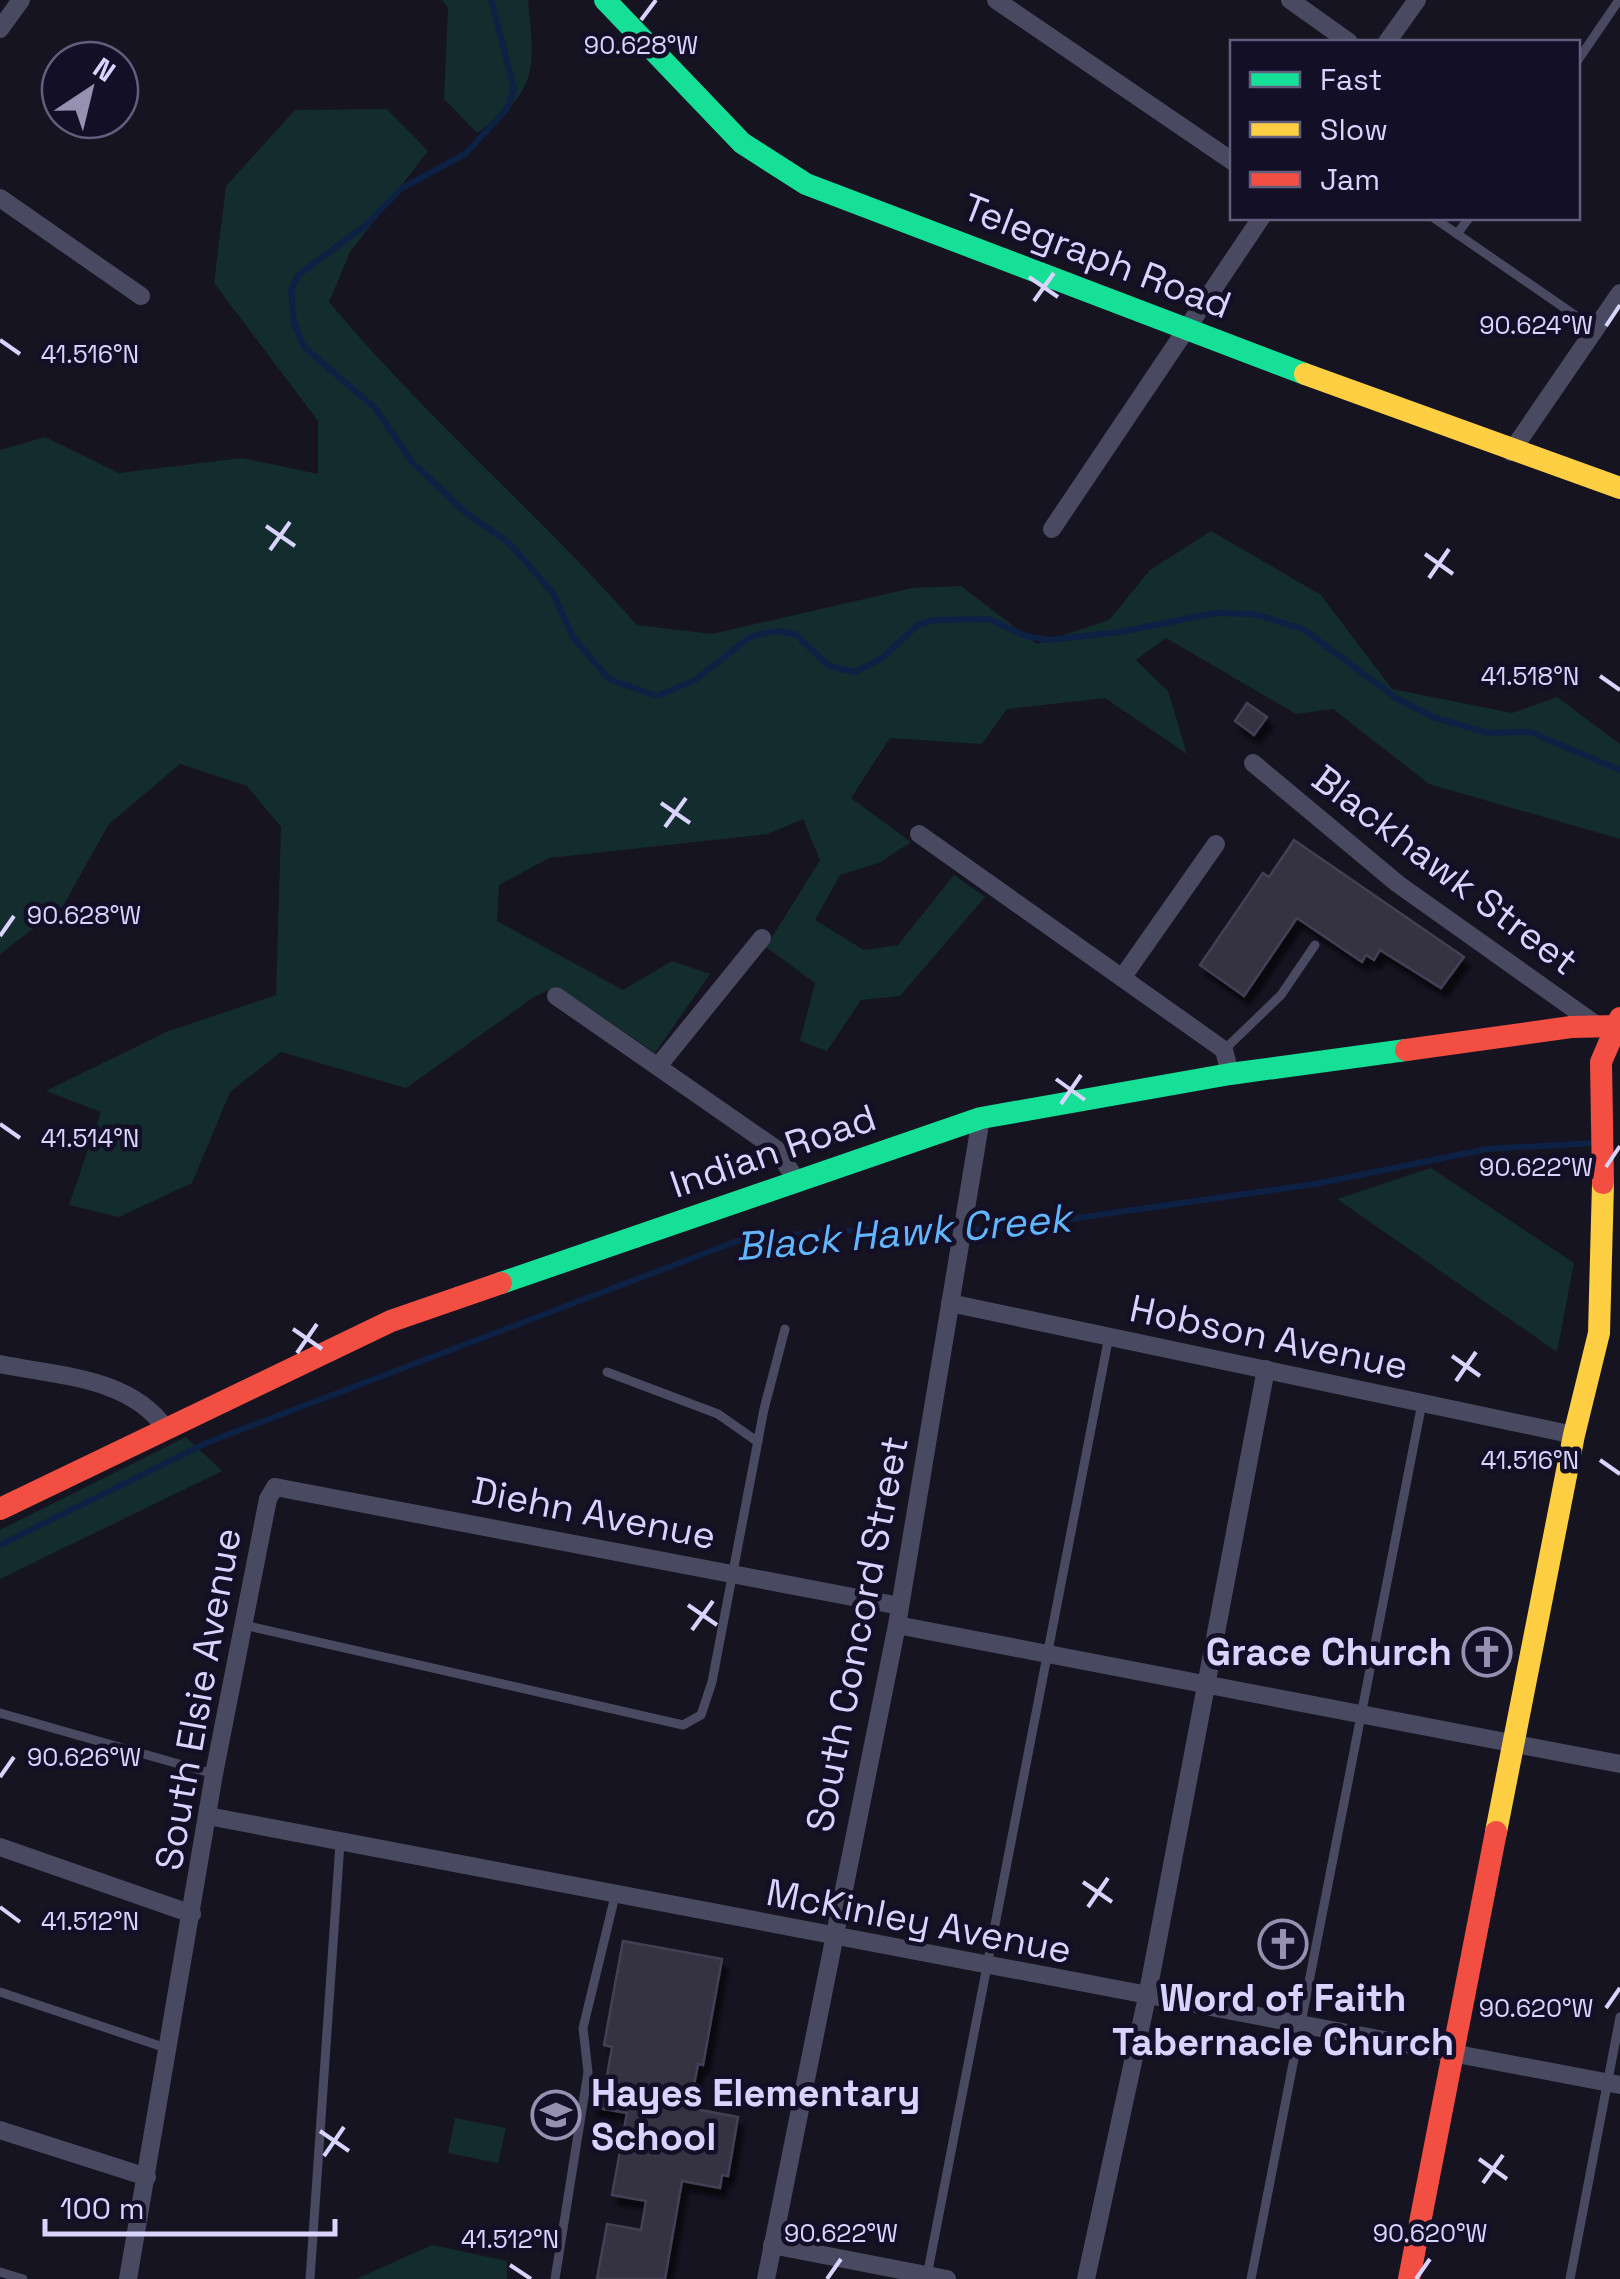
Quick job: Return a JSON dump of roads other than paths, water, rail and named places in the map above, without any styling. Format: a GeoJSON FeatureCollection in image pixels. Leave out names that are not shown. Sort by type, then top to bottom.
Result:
{"type":"FeatureCollection","features":[{"type":"Feature","properties":{"kind":"street"},"geometry":{"type":"LineString","coordinates":[[0,29],[20,0]]}},
{"type":"Feature","properties":{"kind":"street","name":"Telegraph Road"},"geometry":{"type":"LineString","coordinates":[[605,0],[713,114],[772,166],[806,184],[1511,452],[1620,488]]}},
{"type":"Feature","properties":{"kind":"street"},"geometry":{"type":"LineString","coordinates":[[996,0],[1230,160]]}},
{"type":"Feature","properties":{"kind":"street"},"geometry":{"type":"LineString","coordinates":[[1290,0],[1346,40]]}},
{"type":"Feature","properties":{"kind":"street"},"geometry":{"type":"LineString","coordinates":[[1388,40],[1417,0]]}},
{"type":"Feature","properties":{"kind":"street"},"geometry":{"type":"LineString","coordinates":[[0,198],[141,296]]}},
{"type":"Feature","properties":{"kind":"street"},"geometry":{"type":"LineString","coordinates":[[1052,529],[1150,389],[1186,326],[1260,220]]}},
{"type":"Feature","properties":{"kind":"street"},"geometry":{"type":"LineString","coordinates":[[1511,452],[1620,293]]}},
{"type":"Feature","properties":{"kind":"street","name":"Blackhawk Street"},"geometry":{"type":"LineString","coordinates":[[1253,763],[1398,884],[1614,1024]]}},
{"type":"Feature","properties":{"kind":"street"},"geometry":{"type":"LineString","coordinates":[[919,834],[1224,1050],[1230,1074]]}},
{"type":"Feature","properties":{"kind":"street"},"geometry":{"type":"LineString","coordinates":[[1122,978],[1216,844]]}},
{"type":"Feature","properties":{"kind":"street"},"geometry":{"type":"LineString","coordinates":[[658,1066],[762,938]]}},
{"type":"Feature","properties":{"kind":"street"},"geometry":{"type":"LineString","coordinates":[[556,996],[776,1148],[797,1181]]}},
{"type":"Feature","properties":{"kind":"street"},"geometry":{"type":"LineString","coordinates":[[1409,2279],[1574,1435],[1599,1333],[1604,1252],[1601,1062],[1614,1024]]}},
{"type":"Feature","properties":{"kind":"street","name":"Indian Road"},"geometry":{"type":"LineString","coordinates":[[0,1509],[391,1322],[981,1118],[1230,1074],[1614,1024]]}},
{"type":"Feature","properties":{"kind":"street","name":"South Concord Street"},"geometry":{"type":"LineString","coordinates":[[766,2279],[897,1625],[981,1118]]}},
{"type":"Feature","properties":{"kind":"street","name":"Hobson Avenue"},"geometry":{"type":"LineString","coordinates":[[950,1302],[1574,1435]]}},
{"type":"Feature","properties":{"kind":"street"},"geometry":{"type":"LineString","coordinates":[[0,1364],[124,1391],[150,1406],[166,1429]]}},
{"type":"Feature","properties":{"kind":"street"},"geometry":{"type":"LineString","coordinates":[[1086,2279],[1147,1997],[1266,1370]]}},
{"type":"Feature","properties":{"kind":"street","name":"Diehn Avenue"},"geometry":{"type":"LineString","coordinates":[[275,1488],[900,1606]]}},
{"type":"Feature","properties":{"kind":"street","name":"South Elsie Avenue"},"geometry":{"type":"LineString","coordinates":[[128,2279],[214,1774],[268,1499],[275,1488]]}},
{"type":"Feature","properties":{"kind":"street"},"geometry":{"type":"LineString","coordinates":[[897,1625],[1620,1764]]}},
{"type":"Feature","properties":{"kind":"street","name":"McKinley Avenue"},"geometry":{"type":"LineString","coordinates":[[208,1816],[832,1938],[1614,2084]]}},
{"type":"Feature","properties":{"kind":"street"},"geometry":{"type":"LineString","coordinates":[[0,1847],[192,1914]]}},
{"type":"Feature","properties":{"kind":"street"},"geometry":{"type":"LineString","coordinates":[[0,2130],[147,2177]]}},
{"type":"Feature","properties":{"kind":"street"},"geometry":{"type":"LineString","coordinates":[[772,2245],[947,2279]]}},
{"type":"Feature","properties":{"kind":"lane"},"geometry":{"type":"LineString","coordinates":[[1580,57],[1619,0]]}},
{"type":"Feature","properties":{"kind":"lane"},"geometry":{"type":"LineString","coordinates":[[1437,220],[1595,330]]}},
{"type":"Feature","properties":{"kind":"lane"},"geometry":{"type":"LineString","coordinates":[[1457,234],[1467,220]]}},
{"type":"Feature","properties":{"kind":"lane"},"geometry":{"type":"LineString","coordinates":[[1224,1050],[1281,995],[1315,945]]}},
{"type":"Feature","properties":{"kind":"lane"},"geometry":{"type":"LineString","coordinates":[[244,1624],[683,1725],[701,1715],[712,1682],[758,1442],[785,1329]]}},
{"type":"Feature","properties":{"kind":"lane"},"geometry":{"type":"LineString","coordinates":[[927,2277],[1109,1336]]}},
{"type":"Feature","properties":{"kind":"lane"},"geometry":{"type":"LineString","coordinates":[[608,1372],[718,1414],[758,1442]]}},
{"type":"Feature","properties":{"kind":"lane"},"geometry":{"type":"LineString","coordinates":[[1251,2279],[1422,1403]]}},
{"type":"Feature","properties":{"kind":"lane"},"geometry":{"type":"LineString","coordinates":[[0,1712],[214,1774]]}},
{"type":"Feature","properties":{"kind":"lane"},"geometry":{"type":"LineString","coordinates":[[310,2279],[340,1842]]}},
{"type":"Feature","properties":{"kind":"lane"},"geometry":{"type":"LineString","coordinates":[[555,2279],[588,2072],[583,2028],[614,1896]]}},
{"type":"Feature","properties":{"kind":"lane"},"geometry":{"type":"LineString","coordinates":[[0,1992],[169,2049]]}},
{"type":"Feature","properties":{"kind":"lane"},"geometry":{"type":"LineString","coordinates":[[1570,2279],[1614,2084],[1620,2017]]}},
{"type":"Feature","properties":{"kind":"lane"},"geometry":{"type":"LineString","coordinates":[[0,2272],[23,2279]]}},
{"type":"Feature","properties":{"kind":"waterway","name":"Black Hawk Creek"},"geometry":{"type":"LineString","coordinates":[[491,0],[514,88],[507,109],[465,154],[402,188],[366,225],[298,275],[291,291],[294,323],[304,347],[375,408],[412,462],[464,511],[510,544],[553,593],[573,637],[609,679],[657,696],[695,680],[750,637],[776,631],[795,634],[829,666],[855,672],[882,658],[918,625],[935,620],[989,619],[1025,636],[1049,640],[1120,632],[1215,613],[1254,614],[1303,629],[1396,698],[1433,717],[1488,733],[1530,732],[1620,770]]}},
{"type":"Feature","properties":{"kind":"waterway","name":"Black Hawk Creek"},"geometry":{"type":"LineString","coordinates":[[0,1545],[206,1443],[745,1238],[913,1226],[993,1230],[1315,1184],[1487,1149],[1594,1143]]}},
{"type":"Feature","properties":{"kind":"place","name":"Grace Church"},"geometry":{"type":"Point","coordinates":[1487,1652]}},
{"type":"Feature","properties":{"kind":"place","name":"Word of Faith Tabernacle Church"},"geometry":{"type":"Point","coordinates":[1283,1944]}},
{"type":"Feature","properties":{"kind":"place","name":"Hayes Elementary School"},"geometry":{"type":"Point","coordinates":[556,2115]}}]}
